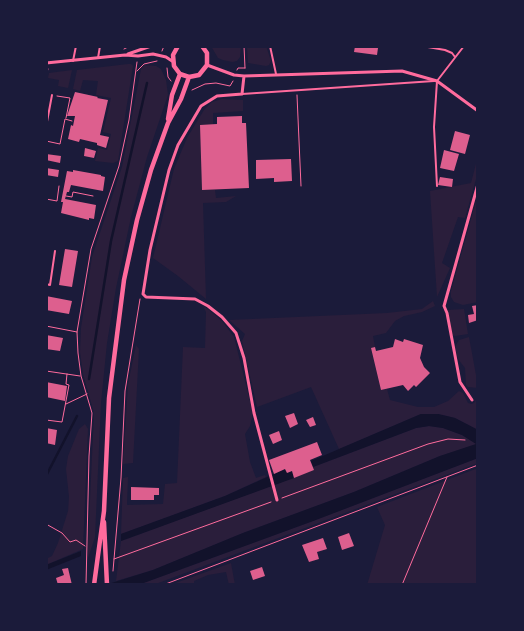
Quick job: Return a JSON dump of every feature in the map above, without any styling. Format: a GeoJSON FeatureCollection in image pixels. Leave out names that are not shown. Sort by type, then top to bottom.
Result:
{"type":"FeatureCollection","features":[{"type":"Feature","properties":{"kind":"street"},"geometry":{"type":"LineString","coordinates":[[125,55],[151,46]]}},
{"type":"Feature","properties":{"kind":"street"},"geometry":{"type":"LineString","coordinates":[[48,63],[154,54],[166,56],[172,61],[180,74],[189,77],[198,75],[207,65],[207,53],[202,46]]}},
{"type":"Feature","properties":{"kind":"street"},"geometry":{"type":"LineString","coordinates":[[172,61],[176,47]]}},
{"type":"Feature","properties":{"kind":"street"},"geometry":{"type":"LineString","coordinates":[[207,65],[234,75],[244,76],[402,71],[436,81],[478,111]]}},
{"type":"Feature","properties":{"kind":"street"},"geometry":{"type":"LineString","coordinates":[[168,123],[172,96],[180,74]]}},
{"type":"Feature","properties":{"kind":"street"},"geometry":{"type":"LineString","coordinates":[[244,76],[242,94],[217,96],[201,106],[178,145],[169,170],[150,250],[142,294],[146,297],[195,299],[222,317],[236,333],[244,358],[254,413],[277,500]]}},
{"type":"Feature","properties":{"kind":"street"},"geometry":{"type":"LineString","coordinates":[[107,583],[104,511],[109,398],[124,280],[137,220],[152,170],[168,123],[189,77]]}},
{"type":"Feature","properties":{"kind":"street"},"geometry":{"type":"LineString","coordinates":[[472,400],[460,382],[444,306],[478,184]]}},
{"type":"Feature","properties":{"kind":"street"},"geometry":{"type":"LineString","coordinates":[[94,585],[104,511]]}},
{"type":"Feature","properties":{"kind":"lane"},"geometry":{"type":"LineString","coordinates":[[73,61],[76,46]]}},
{"type":"Feature","properties":{"kind":"lane"},"geometry":{"type":"LineString","coordinates":[[98,58],[100,46]]}},
{"type":"Feature","properties":{"kind":"lane"},"geometry":{"type":"LineString","coordinates":[[270,46],[276,74]]}},
{"type":"Feature","properties":{"kind":"lane"},"geometry":{"type":"LineString","coordinates":[[422,46],[445,50],[452,53],[455,57]]}},
{"type":"Feature","properties":{"kind":"lane"},"geometry":{"type":"LineString","coordinates":[[437,186],[434,127],[436,81],[464,46]]}},
{"type":"Feature","properties":{"kind":"lane"},"geometry":{"type":"LineString","coordinates":[[242,94],[436,81]]}},
{"type":"Feature","properties":{"kind":"lane"},"geometry":{"type":"LineString","coordinates":[[46,127],[52,95]]}},
{"type":"Feature","properties":{"kind":"lane"},"geometry":{"type":"LineString","coordinates":[[46,284],[50,285],[55,251]]}},
{"type":"Feature","properties":{"kind":"path"},"geometry":{"type":"LineString","coordinates":[[244,46],[244,76]]}},
{"type":"Feature","properties":{"kind":"path"},"geometry":{"type":"LineString","coordinates":[[86,585],[92,413],[81,376],[77,332],[91,249],[121,157],[129,120],[138,56]]}},
{"type":"Feature","properties":{"kind":"path"},"geometry":{"type":"LineString","coordinates":[[46,76],[48,63]]}},
{"type":"Feature","properties":{"kind":"path"},"geometry":{"type":"LineString","coordinates":[[297,91],[301,186]]}},
{"type":"Feature","properties":{"kind":"path"},"geometry":{"type":"LineString","coordinates":[[46,141],[60,144],[70,98],[52,95]]}},
{"type":"Feature","properties":{"kind":"path"},"geometry":{"type":"LineString","coordinates":[[65,119],[72,121]]}},
{"type":"Feature","properties":{"kind":"path"},"geometry":{"type":"LineString","coordinates":[[46,199],[57,201],[59,186]]}},
{"type":"Feature","properties":{"kind":"path"},"geometry":{"type":"LineString","coordinates":[[66,196],[72,197],[73,192],[93,196]]}},
{"type":"Feature","properties":{"kind":"path"},"geometry":{"type":"LineString","coordinates":[[113,578],[125,391],[139,301],[142,294]]}},
{"type":"Feature","properties":{"kind":"path"},"geometry":{"type":"LineString","coordinates":[[46,326],[77,332]]}},
{"type":"Feature","properties":{"kind":"path"},"geometry":{"type":"LineString","coordinates":[[46,371],[81,376]]}},
{"type":"Feature","properties":{"kind":"path"},"geometry":{"type":"LineString","coordinates":[[46,420],[62,422],[69,385],[66,384],[67,374]]}},
{"type":"Feature","properties":{"kind":"path"},"geometry":{"type":"LineString","coordinates":[[66,404],[87,394]]}},
{"type":"Feature","properties":{"kind":"path"},"geometry":{"type":"LineString","coordinates":[[114,559],[428,444],[448,439],[465,440]]}},
{"type":"Feature","properties":{"kind":"path"},"geometry":{"type":"LineString","coordinates":[[163,585],[478,465]]}},
{"type":"Feature","properties":{"kind":"path"},"geometry":{"type":"LineString","coordinates":[[402,585],[447,477]]}},
{"type":"Feature","properties":{"kind":"path"},"geometry":{"type":"LineString","coordinates":[[46,524],[62,533],[70,542],[76,540],[86,547]]}},
{"type":"Feature","properties":{"kind":"shaded area"},"geometry":{"type":"Polygon","coordinates":[[[211,46],[241,46],[240,57],[237,61],[232,62],[223,60],[218,58],[211,46]]]}},
{"type":"Feature","properties":{"kind":"shaded area"},"geometry":{"type":"Polygon","coordinates":[[[247,46],[266,46],[271,61],[269,65],[248,63],[247,46]]]}},
{"type":"Feature","properties":{"kind":"shaded area"},"geometry":{"type":"Polygon","coordinates":[[[131,64],[133,66],[118,161],[113,163],[95,161],[98,148],[107,150],[111,134],[103,132],[111,98],[96,95],[98,81],[83,80],[80,91],[73,89],[77,70],[131,64]]]}},
{"type":"Feature","properties":{"kind":"shaded area"},"geometry":{"type":"Polygon","coordinates":[[[144,65],[156,66],[161,69],[166,80],[168,95],[147,157],[131,217],[116,288],[107,343],[101,403],[95,537],[88,558],[94,413],[83,374],[80,352],[81,328],[92,257],[122,167],[141,69],[144,65]]]}},
{"type":"Feature","properties":{"kind":"shaded area"},"geometry":{"type":"Polygon","coordinates":[[[72,70],[68,88],[58,86],[59,80],[48,78],[49,73],[72,70]]]}},
{"type":"Feature","properties":{"kind":"shaded area"},"geometry":{"type":"Polygon","coordinates":[[[222,99],[243,100],[243,111],[213,113],[213,125],[200,125],[202,190],[215,190],[216,198],[236,196],[226,202],[203,203],[206,299],[153,258],[174,169],[187,138],[204,110],[212,102],[222,99]]]}},
{"type":"Feature","properties":{"kind":"shaded area"},"geometry":{"type":"Polygon","coordinates":[[[478,156],[478,172],[465,218],[458,217],[442,263],[450,268],[437,297],[430,191],[471,183],[478,156]]]}},
{"type":"Feature","properties":{"kind":"shaded area"},"geometry":{"type":"Polygon","coordinates":[[[478,194],[478,302],[463,305],[454,302],[451,297],[451,291],[478,194]]]}},
{"type":"Feature","properties":{"kind":"shaded area"},"geometry":{"type":"Polygon","coordinates":[[[433,301],[435,306],[422,312],[404,316],[395,321],[386,333],[373,336],[375,347],[371,349],[381,390],[387,389],[390,400],[418,407],[434,407],[448,401],[459,391],[463,393],[468,403],[472,404],[478,395],[478,430],[455,418],[438,414],[421,414],[339,449],[311,387],[257,407],[242,341],[245,334],[229,320],[387,313],[422,309],[433,301]]]}},
{"type":"Feature","properties":{"kind":"shaded area"},"geometry":{"type":"Polygon","coordinates":[[[203,306],[222,321],[234,337],[253,413],[250,426],[245,434],[250,462],[256,478],[265,475],[266,477],[225,496],[121,534],[123,478],[128,477],[127,505],[163,504],[165,484],[177,483],[183,347],[205,348],[206,312],[203,306]]]}},
{"type":"Feature","properties":{"kind":"shaded area"},"geometry":{"type":"Polygon","coordinates":[[[464,309],[468,334],[452,335],[448,310],[464,309]]]}},
{"type":"Feature","properties":{"kind":"shaded area"},"geometry":{"type":"Polygon","coordinates":[[[469,337],[478,388],[466,385],[465,368],[458,359],[455,347],[459,340],[469,337]]]}},
{"type":"Feature","properties":{"kind":"shaded area"},"geometry":{"type":"Polygon","coordinates":[[[136,345],[139,349],[133,463],[123,464],[128,384],[136,345]]]}},
{"type":"Feature","properties":{"kind":"shaded area"},"geometry":{"type":"Polygon","coordinates":[[[421,414],[438,414],[455,418],[478,430],[478,458],[138,585],[105,585],[153,570],[243,533],[354,492],[440,456],[476,444],[462,435],[443,428],[429,426],[416,428],[313,467],[311,461],[421,414]]]}},
{"type":"Feature","properties":{"kind":"shaded area"},"geometry":{"type":"Polygon","coordinates":[[[85,424],[88,429],[83,549],[46,565],[46,559],[52,556],[58,543],[68,511],[69,497],[66,469],[68,456],[79,429],[85,424]]]}},
{"type":"Feature","properties":{"kind":"shaded area"},"geometry":{"type":"Polygon","coordinates":[[[429,426],[443,428],[462,435],[477,444],[440,456],[354,492],[243,533],[153,570],[116,581],[121,541],[314,470],[313,467],[416,428],[429,426]]]}},
{"type":"Feature","properties":{"kind":"shaded area"},"geometry":{"type":"Polygon","coordinates":[[[478,458],[478,463],[153,585],[138,585],[313,521],[478,458]]]}},
{"type":"Feature","properties":{"kind":"shaded area"},"geometry":{"type":"Polygon","coordinates":[[[478,468],[478,585],[367,585],[385,525],[377,507],[478,468]]]}},
{"type":"Feature","properties":{"kind":"shaded area"},"geometry":{"type":"Polygon","coordinates":[[[285,469],[287,473],[292,471],[294,478],[121,541],[121,534],[225,496],[285,469]]]}},
{"type":"Feature","properties":{"kind":"shaded area"},"geometry":{"type":"Polygon","coordinates":[[[81,551],[81,556],[46,570],[46,565],[81,551]]]}},
{"type":"Feature","properties":{"kind":"shaded area"},"geometry":{"type":"Polygon","coordinates":[[[231,563],[235,585],[229,585],[226,572],[208,575],[194,581],[194,585],[170,585],[231,563]]]}},
{"type":"Feature","properties":{"kind":"building"},"geometry":{"type":"Polygon","coordinates":[[[355,46],[378,48],[377,55],[354,52],[355,46]]]}},
{"type":"Feature","properties":{"kind":"building"},"geometry":{"type":"Polygon","coordinates":[[[75,92],[108,100],[100,135],[109,137],[106,148],[97,145],[97,143],[80,139],[79,142],[68,139],[75,116],[67,116],[75,92]]]}},
{"type":"Feature","properties":{"kind":"building"},"geometry":{"type":"Polygon","coordinates":[[[242,116],[242,123],[246,123],[249,188],[202,190],[200,125],[217,124],[217,117],[242,116]]]}},
{"type":"Feature","properties":{"kind":"building"},"geometry":{"type":"Polygon","coordinates":[[[455,131],[470,135],[465,154],[450,150],[455,131]]]}},
{"type":"Feature","properties":{"kind":"building"},"geometry":{"type":"Polygon","coordinates":[[[85,148],[96,151],[94,158],[84,156],[85,148]]]}},
{"type":"Feature","properties":{"kind":"building"},"geometry":{"type":"Polygon","coordinates":[[[444,150],[459,154],[454,171],[440,168],[444,150]]]}},
{"type":"Feature","properties":{"kind":"building"},"geometry":{"type":"Polygon","coordinates":[[[46,154],[61,156],[60,163],[46,160],[46,154]]]}},
{"type":"Feature","properties":{"kind":"building"},"geometry":{"type":"Polygon","coordinates":[[[291,159],[292,181],[274,182],[274,178],[256,179],[256,160],[291,159]]]}},
{"type":"Feature","properties":{"kind":"building"},"geometry":{"type":"Polygon","coordinates":[[[46,168],[59,170],[58,177],[46,175],[46,168]]]}},
{"type":"Feature","properties":{"kind":"building"},"geometry":{"type":"Polygon","coordinates":[[[73,170],[105,177],[103,191],[71,185],[65,199],[96,205],[94,219],[89,218],[89,220],[61,213],[63,202],[61,202],[67,171],[73,172],[73,170]]]}},
{"type":"Feature","properties":{"kind":"building"},"geometry":{"type":"Polygon","coordinates":[[[440,177],[453,179],[452,187],[438,185],[440,177]]]}},
{"type":"Feature","properties":{"kind":"building"},"geometry":{"type":"Polygon","coordinates":[[[65,249],[78,251],[72,287],[59,285],[65,249]]]}},
{"type":"Feature","properties":{"kind":"building"},"geometry":{"type":"Polygon","coordinates":[[[46,296],[72,301],[69,314],[46,310],[46,296]]]}},
{"type":"Feature","properties":{"kind":"building"},"geometry":{"type":"Polygon","coordinates":[[[478,305],[478,320],[469,323],[468,315],[474,314],[472,306],[478,305]]]}},
{"type":"Feature","properties":{"kind":"building"},"geometry":{"type":"Polygon","coordinates":[[[46,335],[63,338],[60,351],[46,349],[46,335]]]}},
{"type":"Feature","properties":{"kind":"building"},"geometry":{"type":"Polygon","coordinates":[[[395,339],[403,342],[404,339],[423,345],[420,358],[424,367],[430,373],[416,387],[414,385],[408,391],[403,385],[381,390],[371,348],[375,347],[376,351],[393,347],[395,339]]]}},
{"type":"Feature","properties":{"kind":"building"},"geometry":{"type":"Polygon","coordinates":[[[46,382],[67,386],[65,401],[46,397],[46,382]]]}},
{"type":"Feature","properties":{"kind":"building"},"geometry":{"type":"Polygon","coordinates":[[[294,413],[298,424],[290,428],[285,416],[294,413]]]}},
{"type":"Feature","properties":{"kind":"building"},"geometry":{"type":"Polygon","coordinates":[[[313,417],[316,425],[310,427],[306,420],[313,417]]]}},
{"type":"Feature","properties":{"kind":"building"},"geometry":{"type":"Polygon","coordinates":[[[46,428],[57,430],[55,445],[46,443],[46,428]]]}},
{"type":"Feature","properties":{"kind":"building"},"geometry":{"type":"Polygon","coordinates":[[[279,431],[282,440],[273,444],[269,435],[279,431]]]}},
{"type":"Feature","properties":{"kind":"building"},"geometry":{"type":"Polygon","coordinates":[[[317,442],[322,455],[310,460],[314,470],[294,478],[292,471],[287,473],[285,469],[274,474],[269,460],[317,442]]]}},
{"type":"Feature","properties":{"kind":"building"},"geometry":{"type":"Polygon","coordinates":[[[131,487],[159,488],[159,495],[154,495],[154,500],[131,500],[131,487]]]}},
{"type":"Feature","properties":{"kind":"building"},"geometry":{"type":"Polygon","coordinates":[[[349,533],[354,546],[342,550],[338,537],[349,533]]]}},
{"type":"Feature","properties":{"kind":"building"},"geometry":{"type":"Polygon","coordinates":[[[323,538],[327,549],[317,552],[319,559],[309,562],[302,545],[323,538]]]}},
{"type":"Feature","properties":{"kind":"building"},"geometry":{"type":"Polygon","coordinates":[[[262,567],[265,576],[253,580],[250,571],[262,567]]]}},
{"type":"Feature","properties":{"kind":"building"},"geometry":{"type":"Polygon","coordinates":[[[68,568],[72,585],[58,585],[56,578],[64,575],[62,569],[68,568]]]}},
{"type":"Feature","properties":{"kind":"waterway"},"geometry":{"type":"LineString","coordinates":[[89,379],[111,241],[147,83]]}},
{"type":"Feature","properties":{"kind":"waterway"},"geometry":{"type":"LineString","coordinates":[[46,476],[77,416]]}}]}
